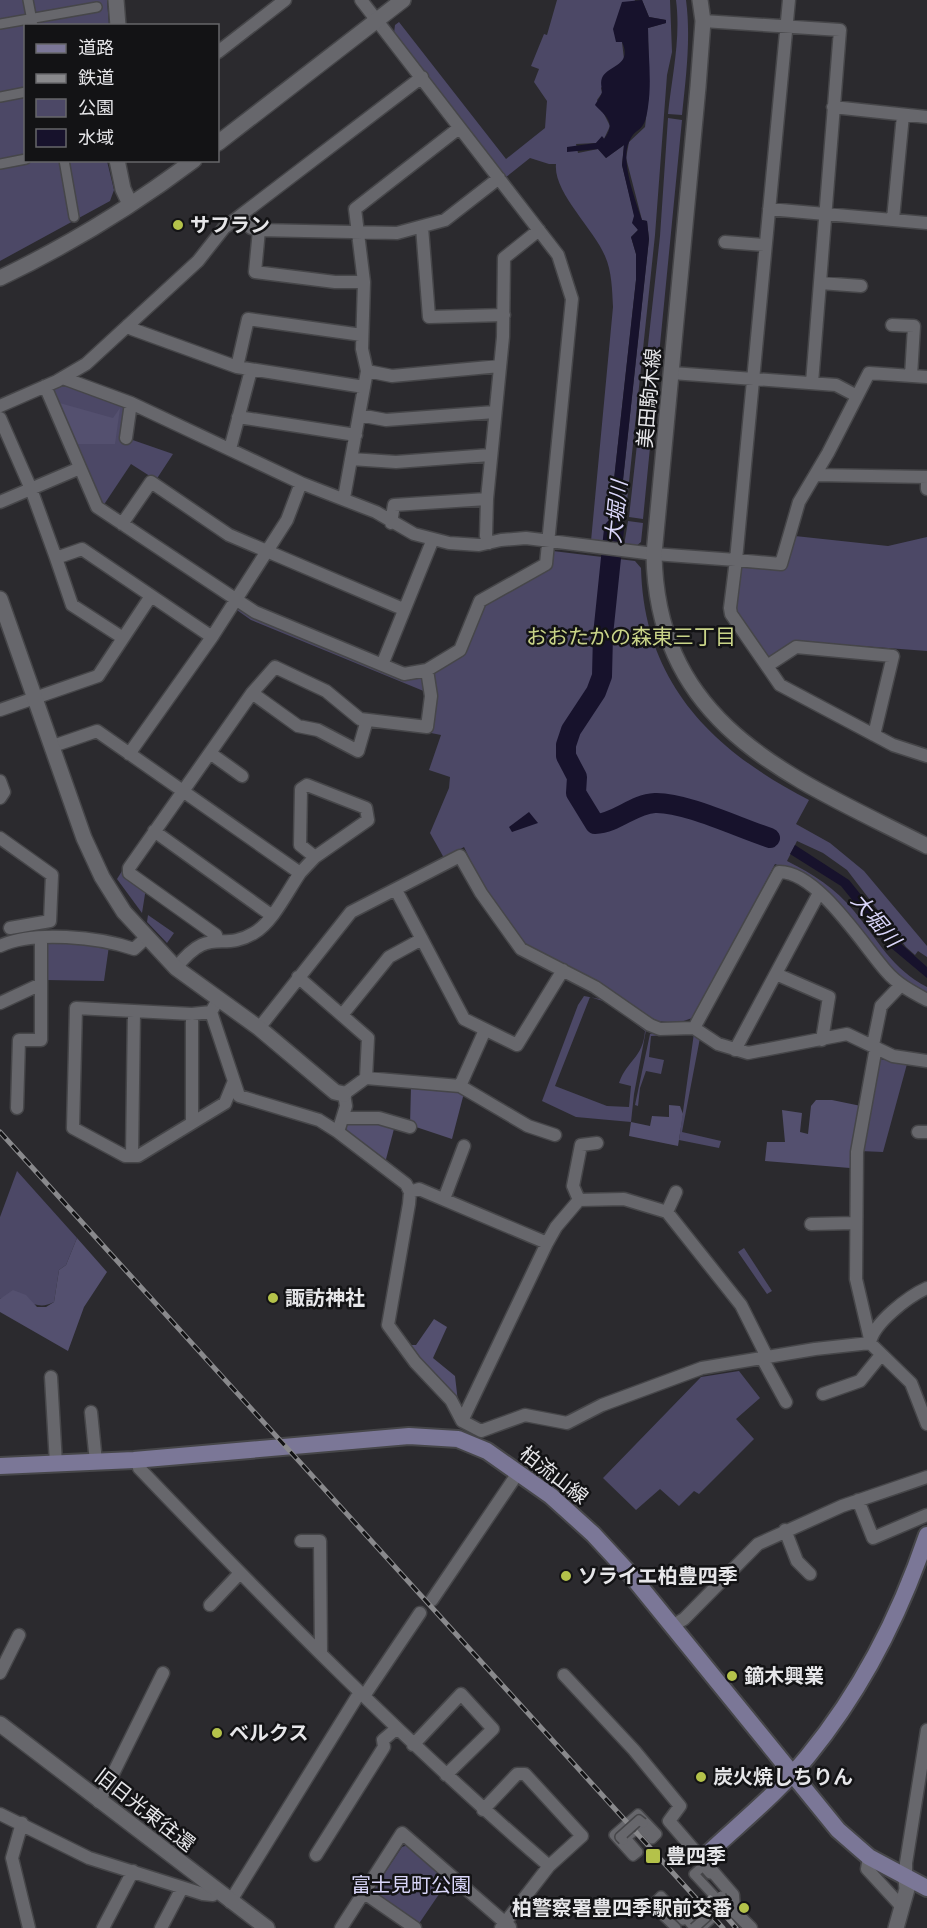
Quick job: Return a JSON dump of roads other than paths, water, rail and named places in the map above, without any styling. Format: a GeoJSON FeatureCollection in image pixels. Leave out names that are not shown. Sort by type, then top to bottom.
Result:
{"type":"FeatureCollection","features":[{"type":"Feature","properties":{"kind":"main road","name":"柏流山線"},"geometry":{"type":"LineString","coordinates":[[0,1466],[137,1460],[409,1436],[477,1438],[518,1473],[551,1496],[608,1549],[838,1830],[869,1857],[906,1879],[927,1888]]}},
{"type":"Feature","properties":{"kind":"main road"},"geometry":{"type":"LineString","coordinates":[[703,1858],[792,1774],[837,1718],[879,1649],[906,1594],[927,1535]]}},
{"type":"Feature","properties":{"kind":"street"},"geometry":{"type":"LineString","coordinates":[[28,0],[32,22]]}},
{"type":"Feature","properties":{"kind":"street"},"geometry":{"type":"LineString","coordinates":[[116,0],[118,24]]}},
{"type":"Feature","properties":{"kind":"street"},"geometry":{"type":"LineString","coordinates":[[219,51],[285,0]]}},
{"type":"Feature","properties":{"kind":"street"},"geometry":{"type":"LineString","coordinates":[[45,386],[97,507],[255,612],[404,674],[427,670],[460,650],[480,601],[546,564],[572,299],[558,255],[362,0]]}},
{"type":"Feature","properties":{"kind":"street"},"geometry":{"type":"LineString","coordinates":[[219,141],[403,0]]}},
{"type":"Feature","properties":{"kind":"street","name":"美田駒木線"},"geometry":{"type":"LineString","coordinates":[[700,0],[703,21],[654,554],[656,586],[669,639],[684,673],[713,714],[747,746],[781,768],[927,846]]}},
{"type":"Feature","properties":{"kind":"street"},"geometry":{"type":"LineString","coordinates":[[789,0],[731,614],[780,685],[893,745],[927,756]]}},
{"type":"Feature","properties":{"kind":"street"},"geometry":{"type":"LineString","coordinates":[[0,24],[32,22],[97,7]]}},
{"type":"Feature","properties":{"kind":"street"},"geometry":{"type":"LineString","coordinates":[[703,21],[840,30],[812,383]]}},
{"type":"Feature","properties":{"kind":"street"},"geometry":{"type":"LineString","coordinates":[[0,405],[63,378],[86,364],[198,261],[225,228],[422,77]]}},
{"type":"Feature","properties":{"kind":"street"},"geometry":{"type":"LineString","coordinates":[[0,96],[24,92]]}},
{"type":"Feature","properties":{"kind":"street"},"geometry":{"type":"LineString","coordinates":[[833,107],[927,117]]}},
{"type":"Feature","properties":{"kind":"street"},"geometry":{"type":"LineString","coordinates":[[893,219],[903,115]]}},
{"type":"Feature","properties":{"kind":"street"},"geometry":{"type":"LineString","coordinates":[[344,498],[367,371],[362,335],[364,282],[356,209],[459,128]]}},
{"type":"Feature","properties":{"kind":"street"},"geometry":{"type":"LineString","coordinates":[[0,164],[24,159]]}},
{"type":"Feature","properties":{"kind":"street"},"geometry":{"type":"LineString","coordinates":[[64,162],[74,217]]}},
{"type":"Feature","properties":{"kind":"street"},"geometry":{"type":"LineString","coordinates":[[117,162],[123,189],[130,204]]}},
{"type":"Feature","properties":{"kind":"street"},"geometry":{"type":"LineString","coordinates":[[0,278],[67,244],[146,196],[191,162]]}},
{"type":"Feature","properties":{"kind":"street"},"geometry":{"type":"LineString","coordinates":[[241,215],[251,228],[259,230],[397,233],[445,220],[499,178]]}},
{"type":"Feature","properties":{"kind":"street"},"geometry":{"type":"LineString","coordinates":[[769,209],[927,223]]}},
{"type":"Feature","properties":{"kind":"street"},"geometry":{"type":"LineString","coordinates":[[422,227],[429,317],[504,315]]}},
{"type":"Feature","properties":{"kind":"street"},"geometry":{"type":"LineString","coordinates":[[259,230],[255,272],[335,282],[364,282]]}},
{"type":"Feature","properties":{"kind":"street"},"geometry":{"type":"LineString","coordinates":[[489,543],[486,536],[487,499],[504,315],[504,258],[539,230]]}},
{"type":"Feature","properties":{"kind":"street"},"geometry":{"type":"LineString","coordinates":[[726,242],[765,245]]}},
{"type":"Feature","properties":{"kind":"street"},"geometry":{"type":"LineString","coordinates":[[820,283],[861,286]]}},
{"type":"Feature","properties":{"kind":"street"},"geometry":{"type":"LineString","coordinates":[[237,367],[248,319],[362,335]]}},
{"type":"Feature","properties":{"kind":"street"},"geometry":{"type":"LineString","coordinates":[[128,325],[132,329],[237,367],[364,387]]}},
{"type":"Feature","properties":{"kind":"street"},"geometry":{"type":"LineString","coordinates":[[892,325],[914,326],[911,376]]}},
{"type":"Feature","properties":{"kind":"street"},"geometry":{"type":"LineString","coordinates":[[367,371],[392,376],[500,366]]}},
{"type":"Feature","properties":{"kind":"street"},"geometry":{"type":"LineString","coordinates":[[230,449],[250,370]]}},
{"type":"Feature","properties":{"kind":"street"},"geometry":{"type":"LineString","coordinates":[[672,373],[836,385],[857,396]]}},
{"type":"Feature","properties":{"kind":"street"},"geometry":{"type":"LineString","coordinates":[[63,378],[131,403],[301,483],[376,512],[391,523],[414,534],[433,539],[479,546],[526,538],[654,554],[781,564],[799,502],[869,373],[927,377]]}},
{"type":"Feature","properties":{"kind":"street"},"geometry":{"type":"LineString","coordinates":[[126,438],[131,403]]}},
{"type":"Feature","properties":{"kind":"street"},"geometry":{"type":"LineString","coordinates":[[359,415],[386,420],[495,411]]}},
{"type":"Feature","properties":{"kind":"street"},"geometry":{"type":"LineString","coordinates":[[238,417],[356,435]]}},
{"type":"Feature","properties":{"kind":"street"},"geometry":{"type":"LineString","coordinates":[[0,418],[31,489],[72,605],[123,638]]}},
{"type":"Feature","properties":{"kind":"street"},"geometry":{"type":"LineString","coordinates":[[351,459],[396,462],[490,456]]}},
{"type":"Feature","properties":{"kind":"street"},"geometry":{"type":"LineString","coordinates":[[0,502],[80,468]]}},
{"type":"Feature","properties":{"kind":"street"},"geometry":{"type":"LineString","coordinates":[[815,475],[927,477],[927,489]]}},
{"type":"Feature","properties":{"kind":"street"},"geometry":{"type":"LineString","coordinates":[[122,524],[151,482],[229,535],[403,609]]}},
{"type":"Feature","properties":{"kind":"street"},"geometry":{"type":"LineString","coordinates":[[129,754],[212,637],[287,520],[301,483]]}},
{"type":"Feature","properties":{"kind":"street"},"geometry":{"type":"LineString","coordinates":[[391,523],[394,505],[487,499]]}},
{"type":"Feature","properties":{"kind":"street"},"geometry":{"type":"LineString","coordinates":[[382,665],[433,539]]}},
{"type":"Feature","properties":{"kind":"street"},"geometry":{"type":"LineString","coordinates":[[56,558],[82,549],[212,637]]}},
{"type":"Feature","properties":{"kind":"street"},"geometry":{"type":"LineString","coordinates":[[0,710],[98,676],[151,596]]}},
{"type":"Feature","properties":{"kind":"street"},"geometry":{"type":"LineString","coordinates":[[0,599],[93,859],[118,902],[146,938],[215,1006],[259,1028],[335,1092],[344,1094],[366,1078],[460,1086],[528,1126],[555,1135]]}},
{"type":"Feature","properties":{"kind":"street"},"geometry":{"type":"LineString","coordinates":[[767,666],[796,647],[893,656],[874,735]]}},
{"type":"Feature","properties":{"kind":"street"},"geometry":{"type":"LineString","coordinates":[[217,939],[216,935],[129,873],[129,868],[252,693],[275,667],[326,691],[360,719],[427,727],[431,696],[427,670]]}},
{"type":"Feature","properties":{"kind":"street"},"geometry":{"type":"LineString","coordinates":[[252,693],[298,726],[318,730],[357,751],[368,720]]}},
{"type":"Feature","properties":{"kind":"street"},"geometry":{"type":"LineString","coordinates":[[53,746],[97,731],[300,873]]}},
{"type":"Feature","properties":{"kind":"street"},"geometry":{"type":"LineString","coordinates":[[210,753],[242,776]]}},
{"type":"Feature","properties":{"kind":"street"},"geometry":{"type":"LineString","coordinates":[[0,781],[4,792],[0,798]]}},
{"type":"Feature","properties":{"kind":"street"},"geometry":{"type":"LineString","coordinates":[[176,968],[189,951],[217,939],[244,938],[256,932],[271,915],[300,873],[315,857],[368,820],[366,808],[307,785],[300,789],[300,845],[315,857]]}},
{"type":"Feature","properties":{"kind":"street"},"geometry":{"type":"LineString","coordinates":[[154,831],[271,915]]}},
{"type":"Feature","properties":{"kind":"street"},"geometry":{"type":"LineString","coordinates":[[0,838],[52,875],[50,921],[45,937],[41,984],[41,1040],[19,1040],[18,1108]]}},
{"type":"Feature","properties":{"kind":"street"},"geometry":{"type":"LineString","coordinates":[[259,1028],[351,912],[460,856],[481,893],[521,949],[595,987],[650,1025],[660,1029],[694,1028],[718,1044],[748,1053],[847,1034],[893,1056],[927,1061]]}},
{"type":"Feature","properties":{"kind":"street"},"geometry":{"type":"LineString","coordinates":[[694,1028],[779,872],[785,872],[819,893],[839,911],[887,972],[902,985],[927,1000]]}},
{"type":"Feature","properties":{"kind":"street"},"geometry":{"type":"LineString","coordinates":[[396,890],[464,1018],[485,1030],[517,1045],[562,970]]}},
{"type":"Feature","properties":{"kind":"street"},"geometry":{"type":"LineString","coordinates":[[735,1050],[819,893]]}},
{"type":"Feature","properties":{"kind":"street"},"geometry":{"type":"LineString","coordinates":[[10,928],[50,921]]}},
{"type":"Feature","properties":{"kind":"street"},"geometry":{"type":"LineString","coordinates":[[0,946],[45,937],[109,942],[134,949],[146,938]]}},
{"type":"Feature","properties":{"kind":"street"},"geometry":{"type":"LineString","coordinates":[[342,1015],[389,957],[422,939]]}},
{"type":"Feature","properties":{"kind":"street"},"geometry":{"type":"LineString","coordinates":[[776,974],[829,997],[822,1040]]}},
{"type":"Feature","properties":{"kind":"street"},"geometry":{"type":"LineString","coordinates":[[298,977],[368,1038],[366,1078]]}},
{"type":"Feature","properties":{"kind":"street"},"geometry":{"type":"LineString","coordinates":[[0,1003],[41,984]]}},
{"type":"Feature","properties":{"kind":"street"},"geometry":{"type":"LineString","coordinates":[[902,985],[881,1006],[856,1152],[856,1279],[870,1341],[881,1355],[911,1383],[927,1424]]}},
{"type":"Feature","properties":{"kind":"street"},"geometry":{"type":"LineString","coordinates":[[215,1006],[192,1014],[76,1008],[73,1128],[125,1156],[138,1156],[225,1103],[234,1081]]}},
{"type":"Feature","properties":{"kind":"street"},"geometry":{"type":"LineString","coordinates":[[215,1006],[238,1096],[319,1120],[406,1184],[410,1192],[388,1325],[415,1362],[451,1400],[462,1421],[477,1438],[525,1415],[567,1423],[602,1405],[702,1368],[870,1341],[887,1316],[913,1294],[927,1288]]}},
{"type":"Feature","properties":{"kind":"street"},"geometry":{"type":"LineString","coordinates":[[132,1156],[134,1011]]}},
{"type":"Feature","properties":{"kind":"street"},"geometry":{"type":"LineString","coordinates":[[192,1014],[192,1123]]}},
{"type":"Feature","properties":{"kind":"street"},"geometry":{"type":"LineString","coordinates":[[460,1086],[485,1030]]}},
{"type":"Feature","properties":{"kind":"street"},"geometry":{"type":"LineString","coordinates":[[338,1132],[346,1106],[344,1094]]}},
{"type":"Feature","properties":{"kind":"street"},"geometry":{"type":"LineString","coordinates":[[343,1119],[390,1119],[410,1127]]}},
{"type":"Feature","properties":{"kind":"street"},"geometry":{"type":"LineString","coordinates":[[579,1200],[573,1186],[580,1145],[597,1143]]}},
{"type":"Feature","properties":{"kind":"street"},"geometry":{"type":"LineString","coordinates":[[444,1199],[464,1146]]}},
{"type":"Feature","properties":{"kind":"street"},"geometry":{"type":"LineString","coordinates":[[410,1192],[419,1189],[547,1243]]}},
{"type":"Feature","properties":{"kind":"street"},"geometry":{"type":"LineString","coordinates":[[667,1212],[676,1192]]}},
{"type":"Feature","properties":{"kind":"street"},"geometry":{"type":"LineString","coordinates":[[462,1421],[547,1243],[556,1227],[579,1200],[624,1199],[667,1212],[741,1305],[786,1402]]}},
{"type":"Feature","properties":{"kind":"street"},"geometry":{"type":"LineString","coordinates":[[811,1224],[855,1223]]}},
{"type":"Feature","properties":{"kind":"street"},"geometry":{"type":"LineString","coordinates":[[823,1394],[860,1381],[881,1355]]}},
{"type":"Feature","properties":{"kind":"street"},"geometry":{"type":"LineString","coordinates":[[51,1377],[56,1464]]}},
{"type":"Feature","properties":{"kind":"street"},"geometry":{"type":"LineString","coordinates":[[91,1412],[96,1462]]}},
{"type":"Feature","properties":{"kind":"street"},"geometry":{"type":"LineString","coordinates":[[137,1460],[139,1468],[413,1745],[483,1810],[549,1866]]}},
{"type":"Feature","properties":{"kind":"street"},"geometry":{"type":"LineString","coordinates":[[432,1600],[518,1473]]}},
{"type":"Feature","properties":{"kind":"street"},"geometry":{"type":"LineString","coordinates":[[672,1626],[684,1619],[758,1544],[785,1530],[858,1500],[927,1477]]}},
{"type":"Feature","properties":{"kind":"street"},"geometry":{"type":"LineString","coordinates":[[858,1500],[873,1538],[927,1515]]}},
{"type":"Feature","properties":{"kind":"street"},"geometry":{"type":"LineString","coordinates":[[785,1530],[797,1561],[810,1574]]}},
{"type":"Feature","properties":{"kind":"street"},"geometry":{"type":"LineString","coordinates":[[301,1541],[320,1541],[321,1654]]}},
{"type":"Feature","properties":{"kind":"street"},"geometry":{"type":"LineString","coordinates":[[210,1605],[240,1572]]}},
{"type":"Feature","properties":{"kind":"street"},"geometry":{"type":"LineString","coordinates":[[230,1902],[362,1694],[420,1613]]}},
{"type":"Feature","properties":{"kind":"street"},"geometry":{"type":"LineString","coordinates":[[0,1673],[19,1635]]}},
{"type":"Feature","properties":{"kind":"street"},"geometry":{"type":"LineString","coordinates":[[99,1802],[163,1673]]}},
{"type":"Feature","properties":{"kind":"street"},"geometry":{"type":"LineString","coordinates":[[564,1675],[634,1750],[680,1806],[669,1821],[733,1895],[734,1911],[751,1928]]}},
{"type":"Feature","properties":{"kind":"street"},"geometry":{"type":"LineString","coordinates":[[413,1745],[461,1694],[493,1729],[446,1775]]}},
{"type":"Feature","properties":{"kind":"street","name":"旧日光東往還"},"geometry":{"type":"LineString","coordinates":[[0,1724],[216,1892],[267,1928]]}},
{"type":"Feature","properties":{"kind":"street"},"geometry":{"type":"LineString","coordinates":[[316,1855],[384,1747],[384,1740],[396,1728]]}},
{"type":"Feature","properties":{"kind":"street"},"geometry":{"type":"LineString","coordinates":[[896,1928],[907,1889],[906,1863],[927,1730]]}},
{"type":"Feature","properties":{"kind":"street"},"geometry":{"type":"LineString","coordinates":[[340,1928],[402,1833],[506,1926],[549,1866],[582,1836],[525,1774],[517,1774],[483,1810]]}},
{"type":"Feature","properties":{"kind":"street"},"geometry":{"type":"LineString","coordinates":[[0,1814],[89,1858],[133,1870],[203,1894],[213,1895],[216,1892]]}},
{"type":"Feature","properties":{"kind":"street"},"geometry":{"type":"LineString","coordinates":[[638,1814],[657,1834],[652,1839],[640,1826],[626,1838],[638,1852],[633,1856],[614,1836],[638,1814]]}},
{"type":"Feature","properties":{"kind":"street"},"geometry":{"type":"LineString","coordinates":[[623,1840],[620,1837],[639,1820],[643,1823]]}},
{"type":"Feature","properties":{"kind":"street"},"geometry":{"type":"LineString","coordinates":[[22,1823],[12,1858],[29,1928]]}},
{"type":"Feature","properties":{"kind":"street"},"geometry":{"type":"LineString","coordinates":[[869,1857],[867,1869],[902,1907]]}},
{"type":"Feature","properties":{"kind":"street"},"geometry":{"type":"LineString","coordinates":[[676,1928],[652,1905],[661,1896],[683,1920],[686,1918],[691,1924],[718,1900],[694,1874],[703,1866],[732,1900],[724,1911],[722,1909],[701,1928]]}},
{"type":"Feature","properties":{"kind":"street"},"geometry":{"type":"LineString","coordinates":[[103,1928],[133,1870]]}},
{"type":"Feature","properties":{"kind":"street"},"geometry":{"type":"LineString","coordinates":[[161,1928],[182,1888]]}},
{"type":"Feature","properties":{"kind":"street"},"geometry":{"type":"LineString","coordinates":[[363,1892],[415,1928]]}},
{"type":"Feature","properties":{"kind":"street"},"geometry":{"type":"LineString","coordinates":[[694,1928],[724,1900],[721,1896]]}},
{"type":"Feature","properties":{"kind":"water"},"geometry":{"type":"Polygon","coordinates":[[[642,0],[649,17],[666,20],[666,23],[648,28],[650,77],[648,107],[642,126],[629,142],[626,159],[642,220],[647,221],[649,239],[616,545],[607,543],[636,280],[636,254],[631,237],[638,230],[632,223],[634,216],[622,165],[624,145],[606,158],[598,149],[567,152],[567,147],[596,143],[602,136],[604,139],[608,133],[610,124],[606,116],[595,105],[602,92],[602,78],[622,61],[624,56],[625,50],[622,42],[616,42],[613,29],[622,2],[642,0]]]}},
{"type":"Feature","properties":{"kind":"water"},"geometry":{"type":"Polygon","coordinates":[[[606,558],[616,559],[611,611],[598,624],[606,558]]]}},
{"type":"Feature","properties":{"kind":"water"},"geometry":{"type":"Polygon","coordinates":[[[529,812],[538,823],[512,832],[509,827],[529,812]]]}},
{"type":"Feature","properties":{"kind":"water"},"geometry":{"type":"Polygon","coordinates":[[[795,845],[849,880],[898,941],[927,967],[927,978],[890,947],[841,886],[790,854],[795,845]]]}},
{"type":"Feature","properties":{"kind":"waterway","name":"大堀川"},"geometry":{"type":"LineString","coordinates":[[614,529],[603,635],[602,676],[596,692],[571,730],[566,745],[566,756],[577,777],[576,793],[595,824],[655,803],[696,811],[770,838]]}},
{"type":"Feature","properties":{"kind":"railway"},"geometry":{"type":"LineString","coordinates":[[0,1132],[723,1928]]}},
{"type":"Feature","properties":{"kind":"railway"},"geometry":{"type":"LineString","coordinates":[[710,1898],[736,1928]]}},
{"type":"Feature","properties":{"kind":"place","name":"サフラン"},"geometry":{"type":"Point","coordinates":[178,225]}},
{"type":"Feature","properties":{"kind":"place","name":"諏訪神社"},"geometry":{"type":"Point","coordinates":[273,1298]}},
{"type":"Feature","properties":{"kind":"place","name":"ソライエ柏豊四季"},"geometry":{"type":"Point","coordinates":[566,1576]}},
{"type":"Feature","properties":{"kind":"place","name":"鏑木興業"},"geometry":{"type":"Point","coordinates":[732,1676]}},
{"type":"Feature","properties":{"kind":"place","name":"ベルクス"},"geometry":{"type":"Point","coordinates":[217,1733]}},
{"type":"Feature","properties":{"kind":"place","name":"炭火焼しちりん"},"geometry":{"type":"Point","coordinates":[701,1777]}},
{"type":"Feature","properties":{"kind":"place","name":"豊四季"},"geometry":{"type":"Point","coordinates":[653,1856]}},
{"type":"Feature","properties":{"kind":"place","name":"柏警察署豊四季駅前交番"},"geometry":{"type":"Point","coordinates":[744,1908]}},
{"type":"Feature","properties":{"kind":"district","name":"おおたかの森東三丁目"},"geometry":{"type":"Point","coordinates":[631,636]}},
{"type":"Feature","properties":{"kind":"park label","name":"富士見町公園"},"geometry":{"type":"Point","coordinates":[411,1885]}}]}
